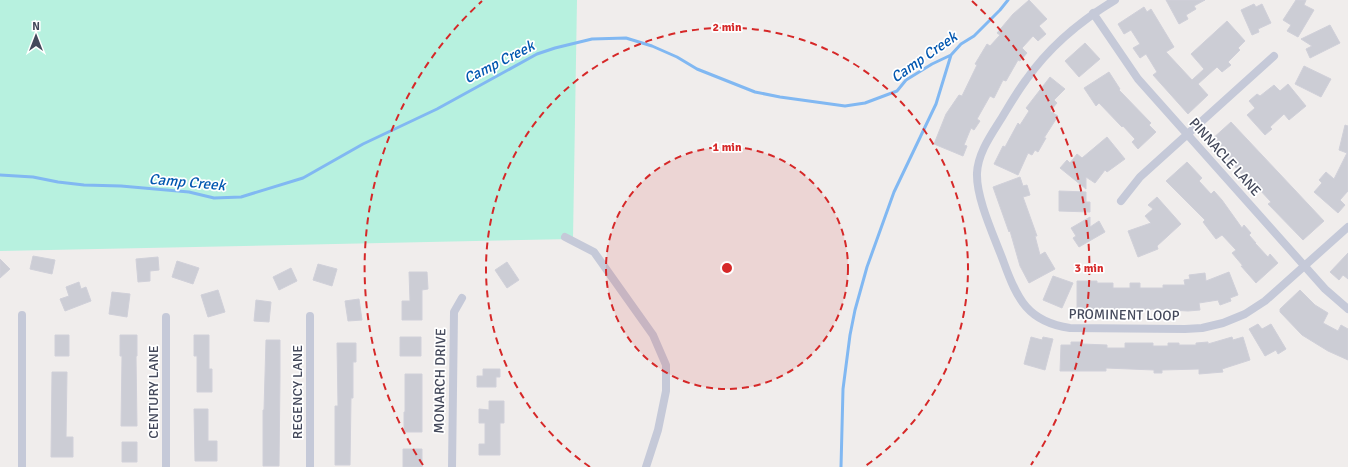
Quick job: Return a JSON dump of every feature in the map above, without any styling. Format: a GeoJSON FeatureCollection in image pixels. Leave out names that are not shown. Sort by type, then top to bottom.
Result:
{"type":"FeatureCollection","features":[{"type":"Feature","properties":{"kind":"street","name":"PROMINENT LOOP"},"geometry":{"type":"LineString","coordinates":[[1115,0],[1093,13],[1066,36],[1032,72],[988,140],[978,165],[978,182],[981,199],[1012,286],[1024,305],[1045,322],[1059,327],[1070,328],[1185,329],[1202,328],[1223,323],[1245,314],[1265,301],[1348,227]]}},
{"type":"Feature","properties":{"kind":"street","name":"PINNACLE LANE"},"geometry":{"type":"LineString","coordinates":[[1093,13],[1135,76],[1333,297],[1348,309]]}},
{"type":"Feature","properties":{"kind":"street"},"geometry":{"type":"LineString","coordinates":[[1121,201],[1140,177],[1274,56]]}},
{"type":"Feature","properties":{"kind":"street"},"geometry":{"type":"LineString","coordinates":[[565,237],[594,252],[653,335],[666,365],[666,391],[658,430],[646,467]]}},
{"type":"Feature","properties":{"kind":"street","name":"MONARCH DRIVE"},"geometry":{"type":"LineString","coordinates":[[452,467],[454,312],[462,298]]}},
{"type":"Feature","properties":{"kind":"street"},"geometry":{"type":"LineString","coordinates":[[22,315],[22,467]]}},
{"type":"Feature","properties":{"kind":"street","name":"REGENCY LANE"},"geometry":{"type":"LineString","coordinates":[[310,316],[310,467]]}},
{"type":"Feature","properties":{"kind":"street","name":"CENTURY LANE"},"geometry":{"type":"LineString","coordinates":[[166,317],[166,467]]}},
{"type":"Feature","properties":{"kind":"green space"},"geometry":{"type":"Polygon","coordinates":[[[0,0],[577,0],[573,239],[0,251],[0,0]]]}},
{"type":"Feature","properties":{"kind":"building"},"geometry":{"type":"Polygon","coordinates":[[[1029,0],[1047,19],[1039,26],[1046,34],[1038,41],[1033,36],[1022,48],[1027,53],[1020,61],[1018,60],[1006,81],[1003,80],[994,98],[990,96],[977,119],[980,121],[974,130],[971,128],[964,145],[967,146],[963,156],[934,144],[946,114],[959,95],[962,96],[977,65],[975,64],[987,44],[990,46],[1000,35],[997,33],[1013,14],[1029,0]]]}},
{"type":"Feature","properties":{"kind":"building"},"geometry":{"type":"Polygon","coordinates":[[[1166,0],[1205,0],[1194,6],[1196,9],[1186,15],[1188,19],[1179,24],[1166,0]]]}},
{"type":"Feature","properties":{"kind":"building"},"geometry":{"type":"Polygon","coordinates":[[[1296,0],[1306,0],[1304,5],[1314,10],[1298,37],[1287,31],[1291,25],[1283,20],[1296,0]]]}},
{"type":"Feature","properties":{"kind":"building"},"geometry":{"type":"Polygon","coordinates":[[[1254,4],[1256,7],[1262,4],[1271,23],[1258,29],[1259,32],[1252,35],[1241,10],[1254,4]]]}},
{"type":"Feature","properties":{"kind":"building"},"geometry":{"type":"Polygon","coordinates":[[[1144,7],[1147,12],[1151,9],[1174,47],[1166,52],[1192,80],[1204,69],[1191,54],[1227,21],[1245,41],[1238,48],[1240,50],[1228,62],[1231,65],[1222,72],[1217,67],[1198,84],[1208,95],[1188,114],[1153,75],[1157,72],[1146,54],[1140,58],[1133,48],[1140,44],[1131,30],[1124,34],[1118,24],[1144,7]]]}},
{"type":"Feature","properties":{"kind":"building"},"geometry":{"type":"Polygon","coordinates":[[[1330,25],[1340,43],[1310,58],[1306,49],[1312,46],[1301,39],[1330,25]]]}},
{"type":"Feature","properties":{"kind":"building"},"geometry":{"type":"Polygon","coordinates":[[[1085,43],[1100,59],[1079,77],[1065,61],[1085,43]]]}},
{"type":"Feature","properties":{"kind":"building"},"geometry":{"type":"Polygon","coordinates":[[[1304,66],[1331,79],[1321,97],[1295,84],[1304,66]]]}},
{"type":"Feature","properties":{"kind":"building"},"geometry":{"type":"Polygon","coordinates":[[[1109,72],[1120,89],[1119,90],[1151,123],[1149,125],[1156,132],[1138,149],[1132,142],[1135,139],[1099,103],[1096,106],[1084,88],[1109,72]]]}},
{"type":"Feature","properties":{"kind":"building"},"geometry":{"type":"Polygon","coordinates":[[[1050,77],[1065,89],[1054,100],[1057,103],[1050,111],[1058,116],[1044,138],[1046,138],[1038,152],[1035,150],[1032,155],[1028,153],[1018,175],[994,164],[1003,146],[1005,147],[1018,123],[1020,125],[1029,111],[1026,108],[1050,77]]]}},
{"type":"Feature","properties":{"kind":"building"},"geometry":{"type":"Polygon","coordinates":[[[1288,84],[1306,106],[1289,120],[1284,114],[1270,127],[1272,129],[1265,135],[1247,115],[1255,108],[1249,101],[1257,94],[1260,96],[1274,85],[1280,91],[1288,84]]]}},
{"type":"Feature","properties":{"kind":"building"},"geometry":{"type":"Polygon","coordinates":[[[1231,122],[1324,221],[1303,240],[1268,204],[1271,202],[1259,189],[1257,191],[1211,140],[1231,122]]]}},
{"type":"Feature","properties":{"kind":"building"},"geometry":{"type":"Polygon","coordinates":[[[1345,125],[1348,126],[1348,191],[1340,200],[1345,205],[1338,213],[1314,192],[1322,183],[1319,180],[1326,172],[1334,179],[1347,153],[1339,150],[1345,125]]]}},
{"type":"Feature","properties":{"kind":"building"},"geometry":{"type":"Polygon","coordinates":[[[1107,137],[1125,159],[1107,172],[1105,170],[1095,183],[1086,177],[1086,189],[1060,168],[1067,160],[1070,163],[1077,154],[1082,158],[1107,137]]]}},
{"type":"Feature","properties":{"kind":"building"},"geometry":{"type":"Polygon","coordinates":[[[1187,162],[1202,178],[1199,181],[1211,194],[1214,191],[1242,228],[1244,225],[1251,233],[1249,235],[1255,243],[1268,257],[1270,254],[1278,263],[1256,283],[1232,253],[1236,250],[1222,235],[1216,239],[1203,222],[1205,220],[1166,181],[1187,162]]]}},
{"type":"Feature","properties":{"kind":"building"},"geometry":{"type":"Polygon","coordinates":[[[1020,177],[1023,186],[1027,185],[1030,195],[1023,197],[1037,236],[1035,236],[1040,255],[1045,252],[1055,269],[1029,283],[1020,266],[1010,231],[1009,232],[993,187],[1020,177]]]}},
{"type":"Feature","properties":{"kind":"building"},"geometry":{"type":"Polygon","coordinates":[[[1059,191],[1086,192],[1086,202],[1090,202],[1090,212],[1059,211],[1059,191]]]}},
{"type":"Feature","properties":{"kind":"building"},"geometry":{"type":"Polygon","coordinates":[[[1157,197],[1181,224],[1157,246],[1158,249],[1138,257],[1128,231],[1151,223],[1145,216],[1153,209],[1148,205],[1157,197]]]}},
{"type":"Feature","properties":{"kind":"building"},"geometry":{"type":"Polygon","coordinates":[[[1090,217],[1090,227],[1099,221],[1105,232],[1079,247],[1073,238],[1076,236],[1071,228],[1090,217]]]}},
{"type":"Feature","properties":{"kind":"building"},"geometry":{"type":"Polygon","coordinates":[[[1348,253],[1348,279],[1343,275],[1339,280],[1330,272],[1348,253]]]}},
{"type":"Feature","properties":{"kind":"building"},"geometry":{"type":"Polygon","coordinates":[[[33,256],[55,260],[52,274],[30,269],[33,256]]]}},
{"type":"Feature","properties":{"kind":"building"},"geometry":{"type":"Polygon","coordinates":[[[158,257],[159,270],[150,271],[150,281],[138,282],[136,259],[158,257]]]}},
{"type":"Feature","properties":{"kind":"building"},"geometry":{"type":"Polygon","coordinates":[[[0,259],[10,269],[0,278],[0,259]]]}},
{"type":"Feature","properties":{"kind":"building"},"geometry":{"type":"Polygon","coordinates":[[[177,261],[199,268],[193,284],[172,277],[177,261]]]}},
{"type":"Feature","properties":{"kind":"building"},"geometry":{"type":"Polygon","coordinates":[[[507,262],[519,280],[507,288],[495,270],[507,262]]]}},
{"type":"Feature","properties":{"kind":"building"},"geometry":{"type":"Polygon","coordinates":[[[318,264],[337,269],[332,286],[313,280],[318,264]]]}},
{"type":"Feature","properties":{"kind":"building"},"geometry":{"type":"Polygon","coordinates":[[[291,268],[297,281],[279,290],[273,277],[291,268]]]}},
{"type":"Feature","properties":{"kind":"building"},"geometry":{"type":"Polygon","coordinates":[[[409,272],[427,272],[428,289],[422,290],[422,320],[402,320],[402,301],[410,301],[409,272]]]}},
{"type":"Feature","properties":{"kind":"building"},"geometry":{"type":"Polygon","coordinates":[[[1229,272],[1238,295],[1230,298],[1231,301],[1220,305],[1218,300],[1199,303],[1200,310],[1114,310],[1114,308],[1097,308],[1097,310],[1077,310],[1077,281],[1113,283],[1113,288],[1130,288],[1130,283],[1140,283],[1140,288],[1163,288],[1163,285],[1185,285],[1184,280],[1190,279],[1189,275],[1205,273],[1206,281],[1229,272]]]}},
{"type":"Feature","properties":{"kind":"building"},"geometry":{"type":"Polygon","coordinates":[[[1053,276],[1073,283],[1062,308],[1043,300],[1053,276]]]}},
{"type":"Feature","properties":{"kind":"building"},"geometry":{"type":"Polygon","coordinates":[[[79,282],[81,289],[86,287],[91,301],[65,311],[60,299],[69,296],[66,287],[79,282]]]}},
{"type":"Feature","properties":{"kind":"building"},"geometry":{"type":"Polygon","coordinates":[[[218,290],[225,312],[208,317],[201,295],[218,290]]]}},
{"type":"Feature","properties":{"kind":"building"},"geometry":{"type":"Polygon","coordinates":[[[1300,290],[1315,305],[1328,313],[1323,323],[1338,331],[1341,325],[1348,329],[1348,360],[1328,351],[1302,335],[1280,312],[1280,309],[1300,290]]]}},
{"type":"Feature","properties":{"kind":"building"},"geometry":{"type":"Polygon","coordinates":[[[112,292],[130,294],[127,317],[109,314],[112,292]]]}},
{"type":"Feature","properties":{"kind":"building"},"geometry":{"type":"Polygon","coordinates":[[[359,299],[362,320],[348,321],[345,301],[359,299]]]}},
{"type":"Feature","properties":{"kind":"building"},"geometry":{"type":"Polygon","coordinates":[[[256,300],[271,302],[269,322],[254,321],[256,300]]]}},
{"type":"Feature","properties":{"kind":"building"},"geometry":{"type":"Polygon","coordinates":[[[1258,324],[1262,329],[1271,324],[1286,349],[1278,354],[1276,350],[1265,356],[1249,329],[1258,324]]]}},
{"type":"Feature","properties":{"kind":"building"},"geometry":{"type":"Polygon","coordinates":[[[55,335],[69,335],[69,356],[55,356],[55,335]]]}},
{"type":"Feature","properties":{"kind":"building"},"geometry":{"type":"Polygon","coordinates":[[[120,335],[137,335],[137,426],[121,426],[122,356],[120,356],[120,335]]]}},
{"type":"Feature","properties":{"kind":"building"},"geometry":{"type":"Polygon","coordinates":[[[194,335],[209,335],[209,369],[212,369],[212,392],[197,392],[197,356],[194,356],[194,335]]]}},
{"type":"Feature","properties":{"kind":"building"},"geometry":{"type":"Polygon","coordinates":[[[400,337],[421,337],[421,356],[400,356],[400,337]]]}},
{"type":"Feature","properties":{"kind":"building"},"geometry":{"type":"Polygon","coordinates":[[[1031,337],[1042,340],[1043,337],[1053,339],[1045,370],[1024,364],[1031,337]]]}},
{"type":"Feature","properties":{"kind":"building"},"geometry":{"type":"Polygon","coordinates":[[[1232,337],[1233,340],[1243,337],[1250,360],[1222,369],[1223,372],[1199,374],[1199,369],[1162,370],[1162,373],[1154,373],[1154,370],[1106,368],[1106,371],[1060,371],[1061,345],[1071,345],[1071,342],[1107,345],[1107,348],[1125,348],[1125,343],[1153,343],[1153,346],[1168,346],[1168,343],[1179,343],[1179,345],[1196,345],[1196,343],[1208,342],[1208,344],[1232,337]]]}},
{"type":"Feature","properties":{"kind":"building"},"geometry":{"type":"Polygon","coordinates":[[[266,340],[280,340],[279,466],[263,466],[263,410],[266,340]]]}},
{"type":"Feature","properties":{"kind":"building"},"geometry":{"type":"Polygon","coordinates":[[[337,343],[356,343],[356,362],[353,362],[353,398],[351,398],[350,465],[335,465],[335,406],[338,406],[337,343]]]}},
{"type":"Feature","properties":{"kind":"building"},"geometry":{"type":"Polygon","coordinates":[[[483,369],[500,369],[500,377],[496,377],[496,387],[477,387],[477,376],[483,376],[483,369]]]}},
{"type":"Feature","properties":{"kind":"building"},"geometry":{"type":"Polygon","coordinates":[[[52,372],[67,372],[66,437],[73,437],[73,457],[51,457],[52,372]]]}},
{"type":"Feature","properties":{"kind":"building"},"geometry":{"type":"Polygon","coordinates":[[[405,374],[422,374],[422,432],[404,432],[405,374]]]}},
{"type":"Feature","properties":{"kind":"building"},"geometry":{"type":"Polygon","coordinates":[[[489,401],[504,401],[504,423],[500,423],[500,455],[479,455],[479,444],[485,444],[485,423],[479,423],[479,409],[489,410],[489,401]]]}},
{"type":"Feature","properties":{"kind":"building"},"geometry":{"type":"Polygon","coordinates":[[[194,409],[208,409],[208,441],[217,441],[217,461],[195,461],[194,409]]]}},
{"type":"Feature","properties":{"kind":"building"},"geometry":{"type":"Polygon","coordinates":[[[122,442],[137,442],[137,462],[122,462],[122,442]]]}},
{"type":"Feature","properties":{"kind":"building"},"geometry":{"type":"Polygon","coordinates":[[[403,449],[422,449],[422,467],[403,467],[403,449]]]}},
{"type":"Feature","properties":{"kind":"waterway","name":"Camp Creek"},"geometry":{"type":"LineString","coordinates":[[0,175],[33,177],[84,185],[121,186],[189,192],[214,198],[241,197],[303,178],[363,144],[437,109],[537,54],[592,39],[626,38],[652,46],[677,57],[697,69],[755,92],[845,106],[865,103],[897,91],[906,80],[932,64],[951,55],[961,44],[974,36],[1008,0]]}},
{"type":"Feature","properties":{"kind":"waterway"},"geometry":{"type":"LineString","coordinates":[[841,467],[843,389],[855,310],[867,267],[894,192],[936,104],[951,55]]}}]}
